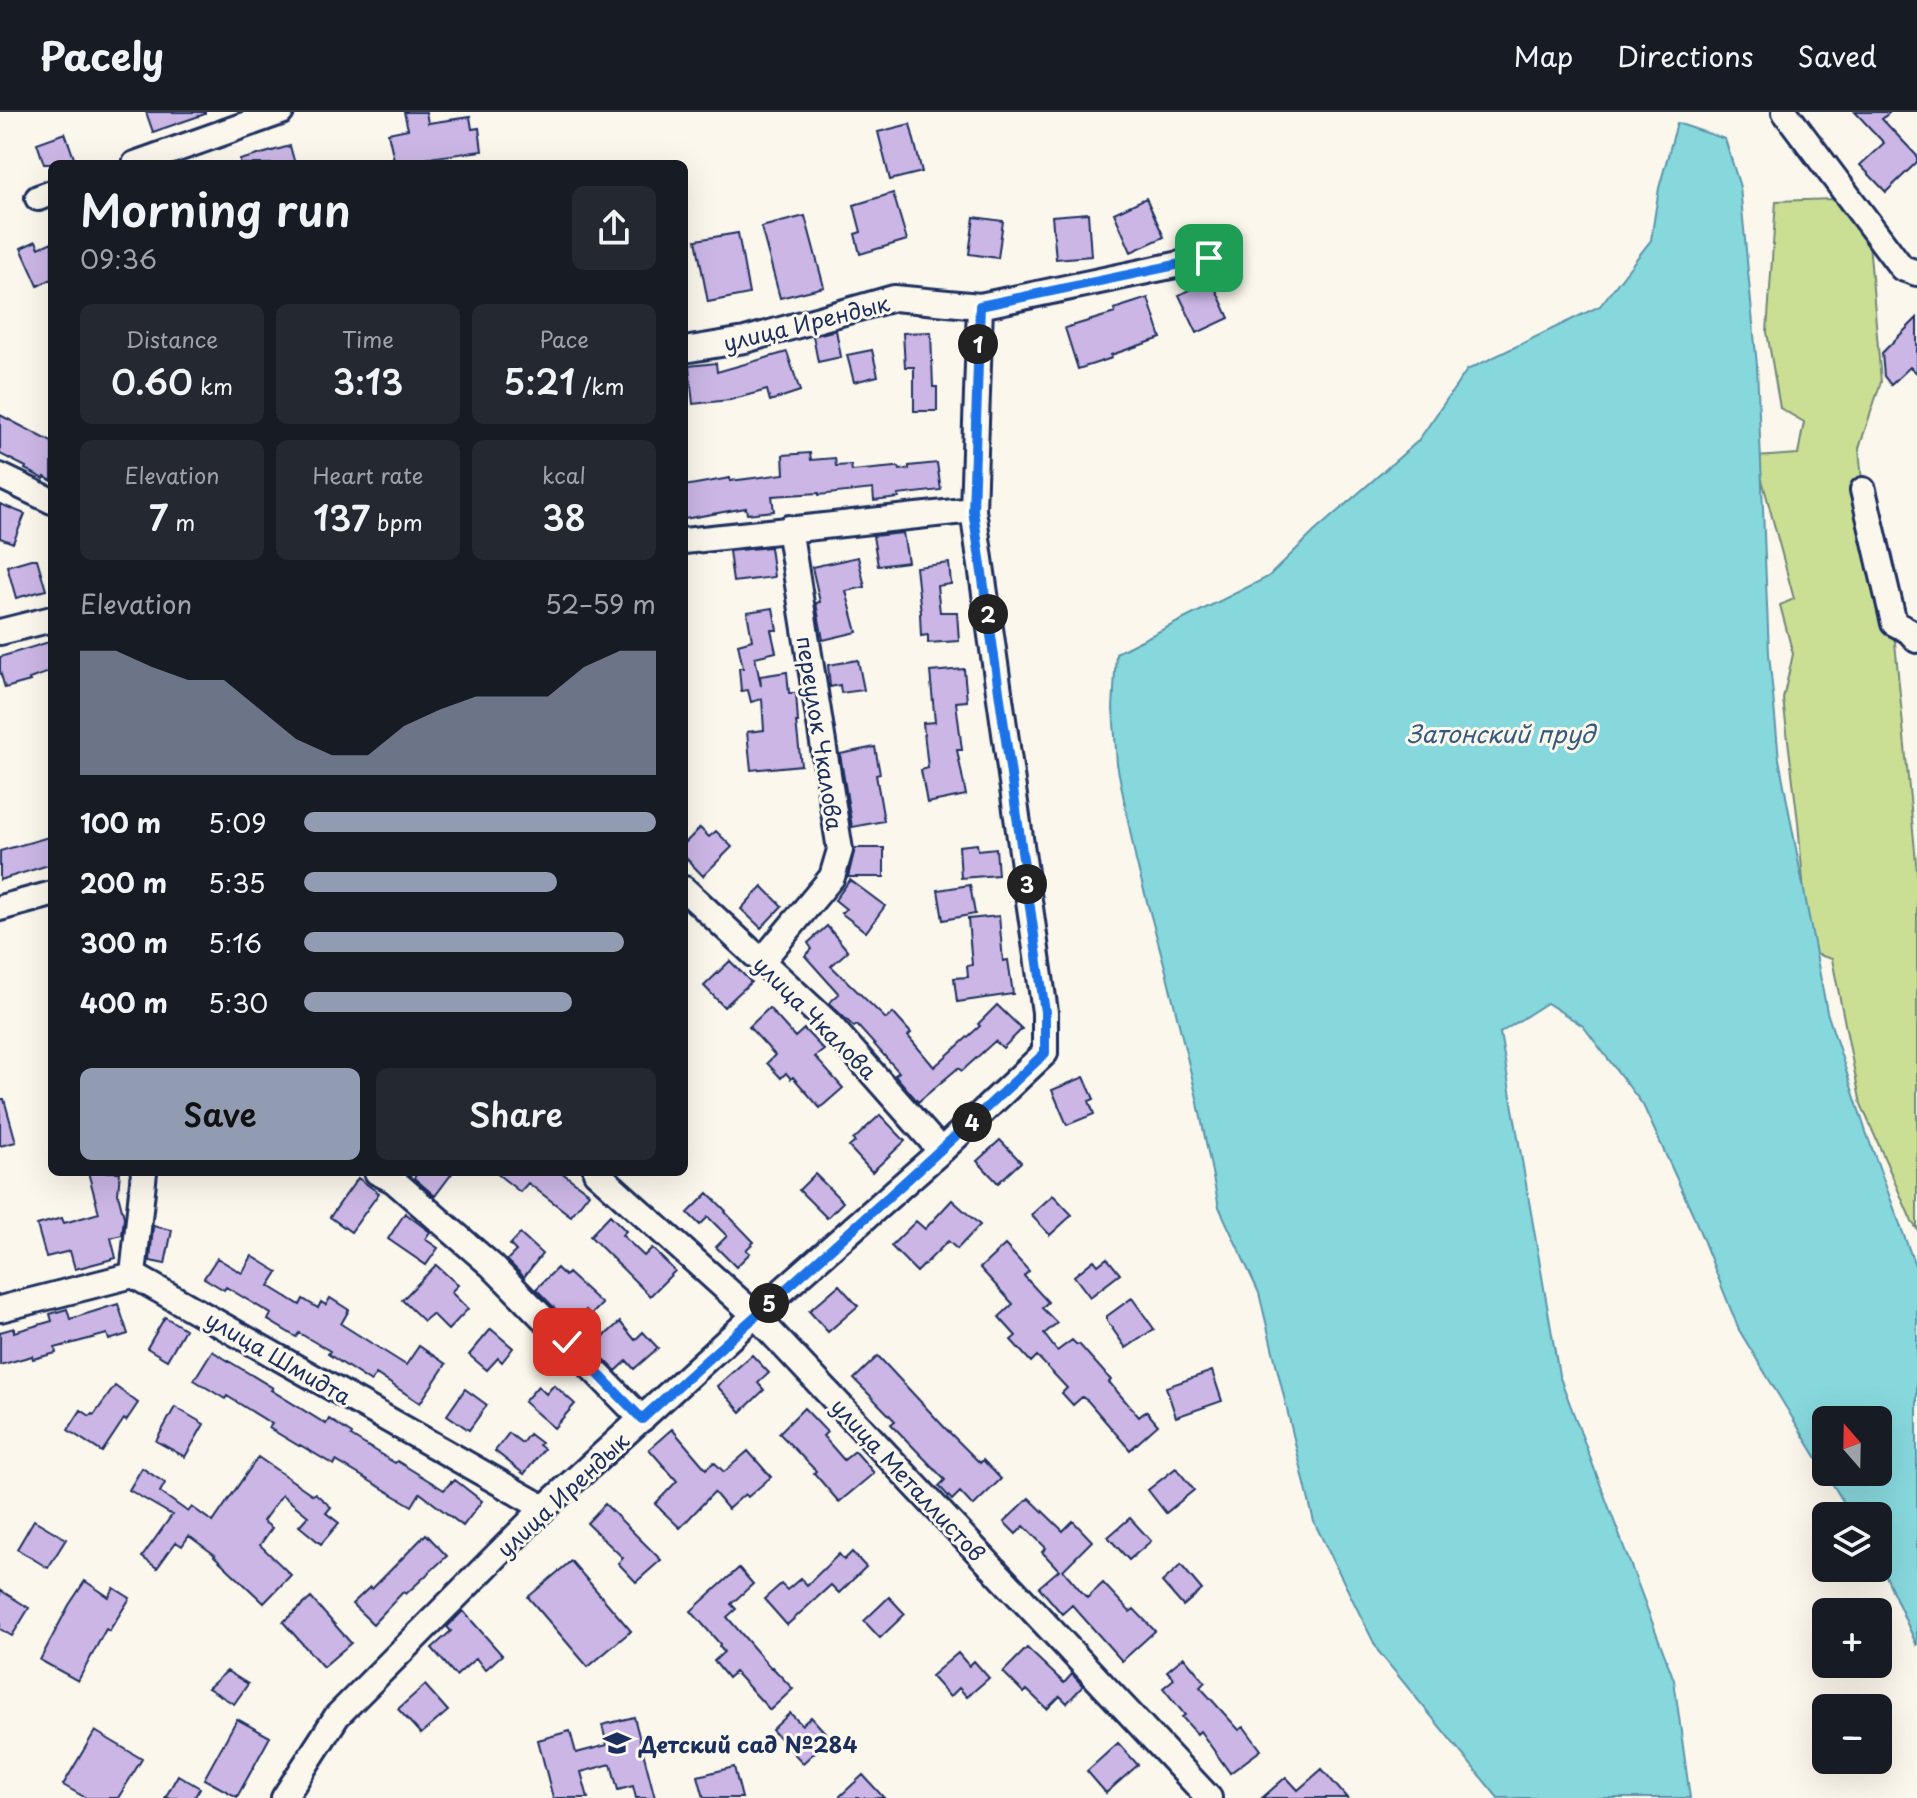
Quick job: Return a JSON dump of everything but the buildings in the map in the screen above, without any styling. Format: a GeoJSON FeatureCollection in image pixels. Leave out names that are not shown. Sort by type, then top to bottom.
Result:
{"type":"FeatureCollection","features":[{"type":"Feature","properties":{"kind":"street"},"geometry":{"type":"LineString","coordinates":[[143,160],[214,123],[281,112]]}},
{"type":"Feature","properties":{"kind":"street"},"geometry":{"type":"LineString","coordinates":[[1785,112],[1902,268],[1917,273]]}},
{"type":"Feature","properties":{"kind":"street"},"geometry":{"type":"LineString","coordinates":[[980,306],[1209,258]]}},
{"type":"Feature","properties":{"kind":"street","name":"улица Ирендык"},"geometry":{"type":"LineString","coordinates":[[284,1798],[337,1716],[544,1508],[755,1315],[941,1151],[1045,1053],[1045,1012],[973,510],[980,306],[894,298],[745,340],[688,349]]}},
{"type":"Feature","properties":{"kind":"street"},"geometry":{"type":"LineString","coordinates":[[0,476],[48,499]]}},
{"type":"Feature","properties":{"kind":"street"},"geometry":{"type":"LineString","coordinates":[[1863,490],[1894,623],[1913,635]]}},
{"type":"Feature","properties":{"kind":"street"},"geometry":{"type":"LineString","coordinates":[[688,541],[973,510]]}},
{"type":"Feature","properties":{"kind":"street","name":"переулок Чкалова"},"geometry":{"type":"LineString","coordinates":[[762,961],[832,877],[840,850],[789,528]]}},
{"type":"Feature","properties":{"kind":"street"},"geometry":{"type":"LineString","coordinates":[[0,632],[48,620]]}},
{"type":"Feature","properties":{"kind":"street","name":"улица Чкалова"},"geometry":{"type":"LineString","coordinates":[[688,893],[828,1023],[941,1151]]}},
{"type":"Feature","properties":{"kind":"street"},"geometry":{"type":"LineString","coordinates":[[0,908],[48,895]]}},
{"type":"Feature","properties":{"kind":"street"},"geometry":{"type":"LineString","coordinates":[[0,1309],[133,1275],[144,1176]]}},
{"type":"Feature","properties":{"kind":"street"},"geometry":{"type":"LineString","coordinates":[[385,1176],[492,1266],[642,1419]]}},
{"type":"Feature","properties":{"kind":"street","name":"улица Металлистов"},"geometry":{"type":"LineString","coordinates":[[600,1176],[755,1315],[1209,1798]]}},
{"type":"Feature","properties":{"kind":"street","name":"улица Шмидта"},"geometry":{"type":"LineString","coordinates":[[133,1275],[544,1508]]}},
{"type":"Feature","properties":{"kind":"green space"},"geometry":{"type":"Polygon","coordinates":[[[1834,199],[1867,219],[1881,382],[1859,448],[1871,580],[1892,611],[1917,872],[1917,1229],[1861,1104],[1832,959],[1809,952],[1783,699],[1793,654],[1780,605],[1794,599],[1756,457],[1798,454],[1804,422],[1780,408],[1767,332],[1776,201],[1834,199]]]}},
{"type":"Feature","properties":{"kind":"water","name":"Затонский пруд"},"geometry":{"type":"Polygon","coordinates":[[[1677,123],[1725,139],[1740,187],[1757,366],[1769,653],[1779,759],[1827,1012],[1866,1132],[1917,1271],[1917,1646],[1889,1582],[1892,1582],[1892,1502],[1843,1502],[1834,1486],[1892,1486],[1892,1406],[1812,1406],[1812,1450],[1739,1330],[1692,1212],[1643,1105],[1583,1026],[1547,1003],[1500,1033],[1559,1375],[1674,1680],[1690,1798],[1498,1798],[1378,1651],[1314,1522],[1259,1293],[1219,1207],[1197,1098],[1136,861],[1117,764],[1113,709],[1116,653],[1268,577],[1314,532],[1418,441],[1467,370],[1600,306],[1651,240],[1659,188],[1677,123]]]}},
{"type":"Feature","properties":{"kind":"place","name":"Детский сад №284"},"geometry":{"type":"Point","coordinates":[617,1743]}},
{"type":"Feature","properties":{"kind":"route"},"geometry":{"type":"LineString","coordinates":[[567,1342],[642,1419],[941,1151],[1045,1053],[1045,1012],[973,510],[980,306],[1209,258]]}}]}
